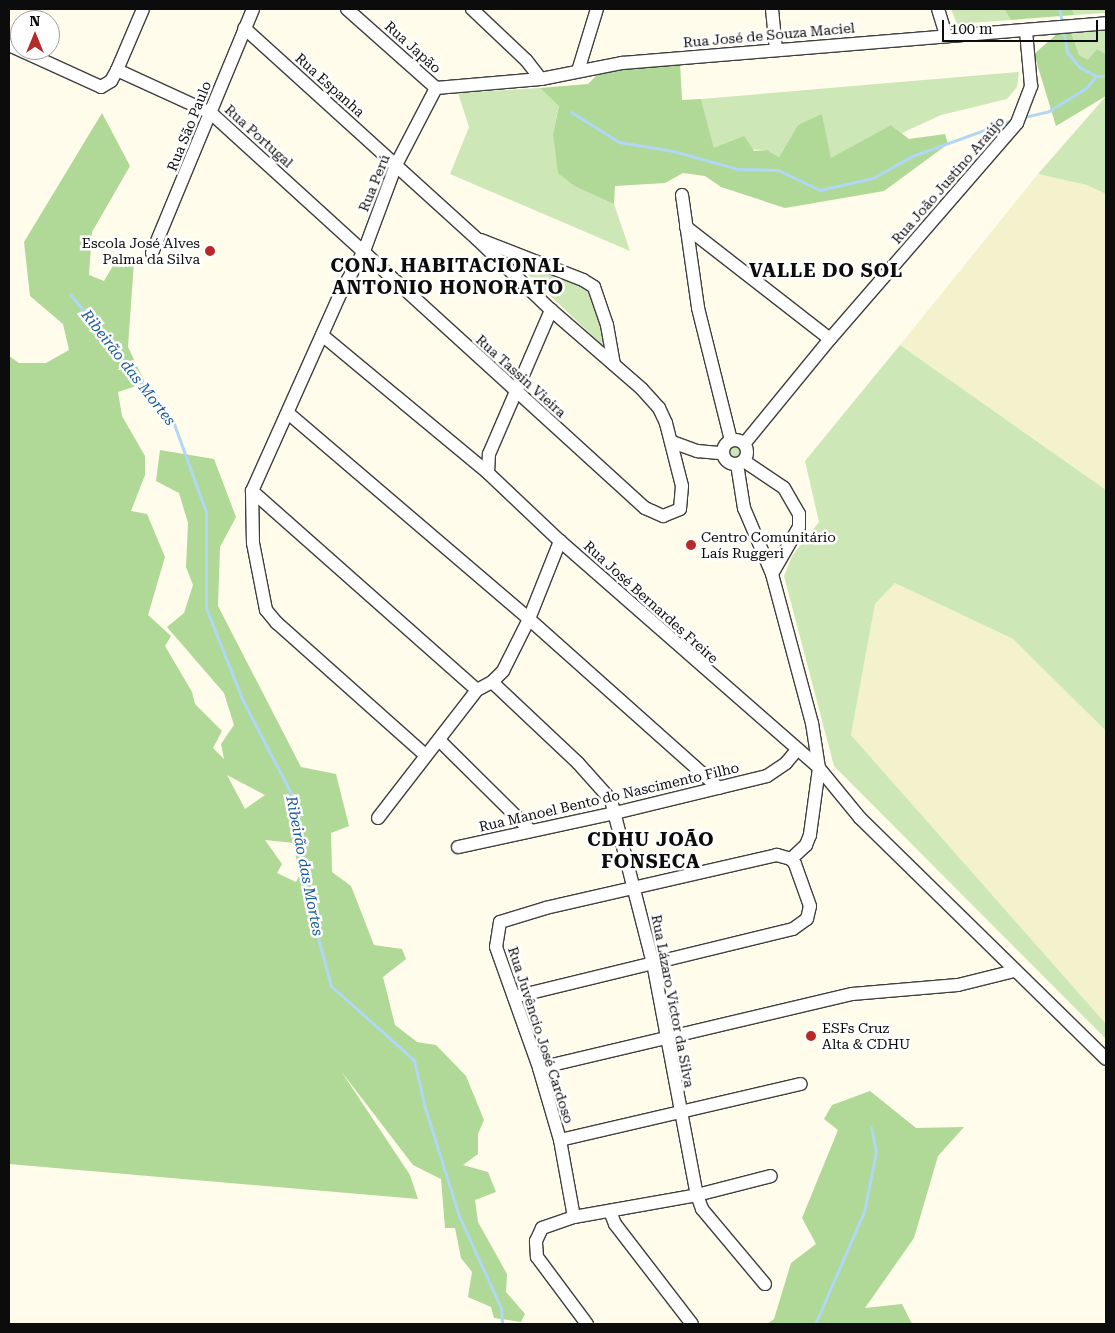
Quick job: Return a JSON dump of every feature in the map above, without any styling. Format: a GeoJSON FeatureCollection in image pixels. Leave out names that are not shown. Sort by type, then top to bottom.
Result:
{"type":"FeatureCollection","features":[{"type":"Feature","properties":{"kind":"street"},"geometry":{"type":"LineString","coordinates":[[9,45],[96,87],[111,81],[143,9]]}},
{"type":"Feature","properties":{"kind":"street","name":"Rua São Paulo"},"geometry":{"type":"LineString","coordinates":[[152,253],[211,113],[251,9]]}},
{"type":"Feature","properties":{"kind":"street","name":"Rua Japão"},"geometry":{"type":"LineString","coordinates":[[347,9],[436,88]]}},
{"type":"Feature","properties":{"kind":"street"},"geometry":{"type":"LineString","coordinates":[[472,9],[526,60],[541,79]]}},
{"type":"Feature","properties":{"kind":"street"},"geometry":{"type":"LineString","coordinates":[[578,71],[597,9]]}},
{"type":"Feature","properties":{"kind":"street"},"geometry":{"type":"LineString","coordinates":[[772,9],[776,50]]}},
{"type":"Feature","properties":{"kind":"street"},"geometry":{"type":"LineString","coordinates":[[938,9],[946,35]]}},
{"type":"Feature","properties":{"kind":"street","name":"Rua José de Souza Maciel"},"geometry":{"type":"LineString","coordinates":[[436,88],[541,79],[622,63],[1106,23]]}},
{"type":"Feature","properties":{"kind":"street","name":"Rua Espanha"},"geometry":{"type":"LineString","coordinates":[[244,28],[477,239],[551,310],[614,364],[659,408],[672,442],[683,501],[680,509],[663,516]]}},
{"type":"Feature","properties":{"kind":"street","name":"Rua João Justino Araújo"},"geometry":{"type":"LineString","coordinates":[[744,444],[830,339],[1017,123],[1030,86],[1026,31]]}},
{"type":"Feature","properties":{"kind":"street","name":"Rua Portugal"},"geometry":{"type":"LineString","coordinates":[[117,70],[211,113],[364,251]]}},
{"type":"Feature","properties":{"kind":"street","name":"Rua Perú"},"geometry":{"type":"LineString","coordinates":[[252,491],[342,290],[364,251],[396,165],[436,88]]}},
{"type":"Feature","properties":{"kind":"street"},"geometry":{"type":"LineString","coordinates":[[682,195],[698,308],[731,440],[722,453]]}},
{"type":"Feature","properties":{"kind":"street"},"geometry":{"type":"LineString","coordinates":[[686,228],[830,339]]}},
{"type":"Feature","properties":{"kind":"street"},"geometry":{"type":"LineString","coordinates":[[477,239],[555,268],[594,288],[607,324],[614,364]]}},
{"type":"Feature","properties":{"kind":"street","name":"Rua Tassin Vieira"},"geometry":{"type":"LineString","coordinates":[[364,251],[645,508],[663,516]]}},
{"type":"Feature","properties":{"kind":"street"},"geometry":{"type":"LineString","coordinates":[[488,473],[489,454],[551,310]]}},
{"type":"Feature","properties":{"kind":"street","name":"Rua José Bernardes Freire"},"geometry":{"type":"LineString","coordinates":[[322,335],[488,473],[560,541],[796,751],[819,768],[860,818],[1014,971],[1106,1059]]}},
{"type":"Feature","properties":{"kind":"street"},"geometry":{"type":"LineString","coordinates":[[288,413],[529,620],[719,788]]}},
{"type":"Feature","properties":{"kind":"street"},"geometry":{"type":"LineString","coordinates":[[634,888],[788,857],[806,845],[810,835],[819,768],[812,723],[772,574],[744,508],[740,462],[747,453],[744,444],[731,440]]}},
{"type":"Feature","properties":{"kind":"street"},"geometry":{"type":"LineString","coordinates":[[672,442],[697,451],[722,453]]}},
{"type":"Feature","properties":{"kind":"street"},"geometry":{"type":"LineString","coordinates":[[722,453],[726,461],[740,462],[784,488],[799,514],[799,527],[772,574]]}},
{"type":"Feature","properties":{"kind":"street"},"geometry":{"type":"LineString","coordinates":[[252,491],[477,690]]}},
{"type":"Feature","properties":{"kind":"street"},"geometry":{"type":"LineString","coordinates":[[252,491],[253,543],[266,610],[277,624],[424,754]]}},
{"type":"Feature","properties":{"kind":"street"},"geometry":{"type":"LineString","coordinates":[[378,818],[424,754],[439,740],[477,690],[492,682],[503,671],[529,620],[560,541]]}},
{"type":"Feature","properties":{"kind":"street","name":"Rua Lázaro Victor da Silva"},"geometry":{"type":"LineString","coordinates":[[492,682],[597,783],[611,800],[653,962],[680,1113],[702,1208],[765,1284]]}},
{"type":"Feature","properties":{"kind":"street"},"geometry":{"type":"LineString","coordinates":[[439,740],[531,831]]}},
{"type":"Feature","properties":{"kind":"street","name":"Rua Manoel Bento do Nascimento Filho"},"geometry":{"type":"LineString","coordinates":[[458,847],[615,813],[766,776],[786,763],[796,751]]}},
{"type":"Feature","properties":{"kind":"street"},"geometry":{"type":"LineString","coordinates":[[514,997],[793,929],[809,913],[808,897],[788,857]]}},
{"type":"Feature","properties":{"kind":"street","name":"Rua Juvêncio José Cardoso"},"geometry":{"type":"LineString","coordinates":[[574,1217],[560,1140],[539,1068],[496,947],[500,922],[510,917],[634,888]]}},
{"type":"Feature","properties":{"kind":"street"},"geometry":{"type":"LineString","coordinates":[[539,1068],[852,994],[958,985],[1014,971]]}},
{"type":"Feature","properties":{"kind":"street"},"geometry":{"type":"LineString","coordinates":[[560,1140],[801,1084]]}},
{"type":"Feature","properties":{"kind":"street"},"geometry":{"type":"LineString","coordinates":[[587,1324],[535,1252],[536,1240],[542,1228],[574,1217],[698,1195],[771,1176]]}},
{"type":"Feature","properties":{"kind":"street"},"geometry":{"type":"LineString","coordinates":[[610,1211],[615,1224],[692,1324]]}},
{"type":"Feature","properties":{"kind":"green space"},"geometry":{"type":"Polygon","coordinates":[[[951,9],[1004,9],[1011,20],[957,24],[951,9]]]}},
{"type":"Feature","properties":{"kind":"green space"},"geometry":{"type":"Polygon","coordinates":[[[1004,9],[1072,9],[1074,15],[1011,20],[1004,9]]]}},
{"type":"Feature","properties":{"kind":"green space"},"geometry":{"type":"Polygon","coordinates":[[[1072,9],[1106,9],[1106,13],[1074,15],[1072,9]]]}},
{"type":"Feature","properties":{"kind":"green space"},"geometry":{"type":"Polygon","coordinates":[[[1106,28],[1106,54],[1097,49],[1089,61],[1079,55],[1071,32],[1106,28]]]}},
{"type":"Feature","properties":{"kind":"green space"},"geometry":{"type":"Polygon","coordinates":[[[1071,32],[1079,55],[1088,60],[1097,49],[1106,54],[1106,96],[1056,126],[1034,54],[1057,34],[1071,32]]]}},
{"type":"Feature","properties":{"kind":"green space"},"geometry":{"type":"Polygon","coordinates":[[[680,63],[682,100],[701,99],[714,148],[744,136],[754,151],[767,150],[779,157],[798,125],[822,114],[831,158],[891,125],[909,139],[945,134],[948,144],[884,191],[785,208],[721,187],[705,176],[683,173],[665,183],[615,186],[614,204],[576,187],[558,173],[553,134],[559,106],[540,88],[588,84],[602,70],[680,63]]]}},
{"type":"Feature","properties":{"kind":"green space"},"geometry":{"type":"Polygon","coordinates":[[[1019,72],[1017,87],[1007,99],[941,115],[902,133],[891,125],[831,159],[822,115],[798,125],[779,157],[767,150],[714,148],[701,99],[1019,72]]]}},
{"type":"Feature","properties":{"kind":"green space"},"geometry":{"type":"Polygon","coordinates":[[[540,88],[559,105],[553,134],[576,187],[614,204],[630,251],[450,174],[469,127],[458,93],[540,88]]]}},
{"type":"Feature","properties":{"kind":"green space"},"geometry":{"type":"Polygon","coordinates":[[[1106,96],[1106,194],[1087,185],[1038,174],[1106,96]]]}},
{"type":"Feature","properties":{"kind":"green space"},"geometry":{"type":"Polygon","coordinates":[[[102,113],[130,166],[92,232],[89,275],[104,281],[120,254],[134,261],[128,347],[145,383],[118,392],[122,416],[145,456],[145,475],[131,511],[147,514],[165,557],[148,615],[171,636],[165,646],[192,692],[195,704],[222,731],[213,748],[224,759],[221,744],[234,725],[224,693],[167,627],[184,613],[193,585],[186,567],[188,523],[179,493],[156,481],[160,450],[214,459],[236,517],[220,547],[218,606],[301,767],[336,774],[349,826],[331,833],[332,872],[351,886],[374,945],[402,949],[406,959],[383,977],[395,1025],[417,1042],[436,1045],[466,1076],[484,1120],[478,1134],[478,1154],[463,1165],[488,1172],[496,1192],[475,1200],[478,1222],[507,1274],[506,1292],[525,1314],[521,1322],[494,1318],[491,1307],[468,1297],[472,1272],[461,1258],[455,1228],[445,1228],[441,1179],[413,1165],[341,1071],[410,1175],[418,1199],[9,1164],[9,356],[19,363],[46,363],[69,350],[63,324],[30,296],[24,242],[102,113]],[[227,775],[245,809],[265,795],[227,775]],[[265,840],[282,864],[277,873],[296,882],[299,876],[294,843],[265,840]]]}},
{"type":"Feature","properties":{"kind":"green space"},"geometry":{"type":"Polygon","coordinates":[[[1038,174],[1087,185],[1106,194],[1106,490],[900,345],[1038,174]]]}},
{"type":"Feature","properties":{"kind":"green space"},"geometry":{"type":"Polygon","coordinates":[[[522,258],[594,292],[605,344],[601,344],[519,266],[517,262],[522,258]]]}},
{"type":"Feature","properties":{"kind":"green space"},"geometry":{"type":"Polygon","coordinates":[[[900,345],[1106,490],[1106,731],[1013,639],[895,583],[875,604],[851,735],[1106,1024],[1106,1039],[834,766],[784,576],[792,556],[819,522],[805,461],[900,345]]]}},
{"type":"Feature","properties":{"kind":"green space"},"geometry":{"type":"Polygon","coordinates":[[[733,443],[739,443],[744,448],[742,457],[733,459],[728,454],[728,448],[733,443]]]}},
{"type":"Feature","properties":{"kind":"green space"},"geometry":{"type":"Polygon","coordinates":[[[895,583],[1013,639],[1106,731],[1106,1024],[851,735],[875,604],[895,583]]]}},
{"type":"Feature","properties":{"kind":"green space"},"geometry":{"type":"Polygon","coordinates":[[[870,1091],[916,1128],[964,1127],[938,1156],[914,1238],[865,1308],[902,1304],[912,1324],[767,1324],[774,1319],[791,1263],[816,1244],[802,1218],[838,1130],[824,1119],[832,1105],[870,1091]]]}},
{"type":"Feature","properties":{"kind":"waterway"},"geometry":{"type":"LineString","coordinates":[[1059,9],[1062,22]]}},
{"type":"Feature","properties":{"kind":"waterway"},"geometry":{"type":"LineString","coordinates":[[1063,29],[1067,52],[1079,67],[1096,76],[1106,76]]}},
{"type":"Feature","properties":{"kind":"waterway"},"geometry":{"type":"LineString","coordinates":[[1024,117],[1049,111],[1086,88],[1096,76]]}},
{"type":"Feature","properties":{"kind":"waterway"},"geometry":{"type":"LineString","coordinates":[[571,112],[619,142],[673,151],[738,169],[778,170],[820,190],[873,178],[912,156],[1015,119]]}},
{"type":"Feature","properties":{"kind":"waterway","name":"Ribeirão das Mortes"},"geometry":{"type":"LineString","coordinates":[[70,294],[173,421],[206,512],[206,608],[243,701],[292,795],[311,912],[331,986],[414,1060],[425,1108],[459,1216],[501,1308],[502,1324]]}},
{"type":"Feature","properties":{"kind":"waterway"},"geometry":{"type":"LineString","coordinates":[[815,1324],[864,1212],[876,1152],[871,1127]]}},
{"type":"Feature","properties":{"kind":"place","name":"Escola José Alves Palma da Silva"},"geometry":{"type":"Point","coordinates":[210,251]}},
{"type":"Feature","properties":{"kind":"place","name":"Centro Comunitário Laís Ruggeri"},"geometry":{"type":"Point","coordinates":[691,545]}},
{"type":"Feature","properties":{"kind":"place","name":"ESFs Cruz Alta & CDHU"},"geometry":{"type":"Point","coordinates":[811,1036]}},
{"type":"Feature","properties":{"kind":"district","name":"VALLE DO SOL"},"geometry":{"type":"Point","coordinates":[826,271]}},
{"type":"Feature","properties":{"kind":"district","name":"CONJ. HABITACIONAL ANTONIO HONORATO"},"geometry":{"type":"Point","coordinates":[448,277]}},
{"type":"Feature","properties":{"kind":"district","name":"CDHU JOÃO FONSECA"},"geometry":{"type":"Point","coordinates":[651,851]}}]}
